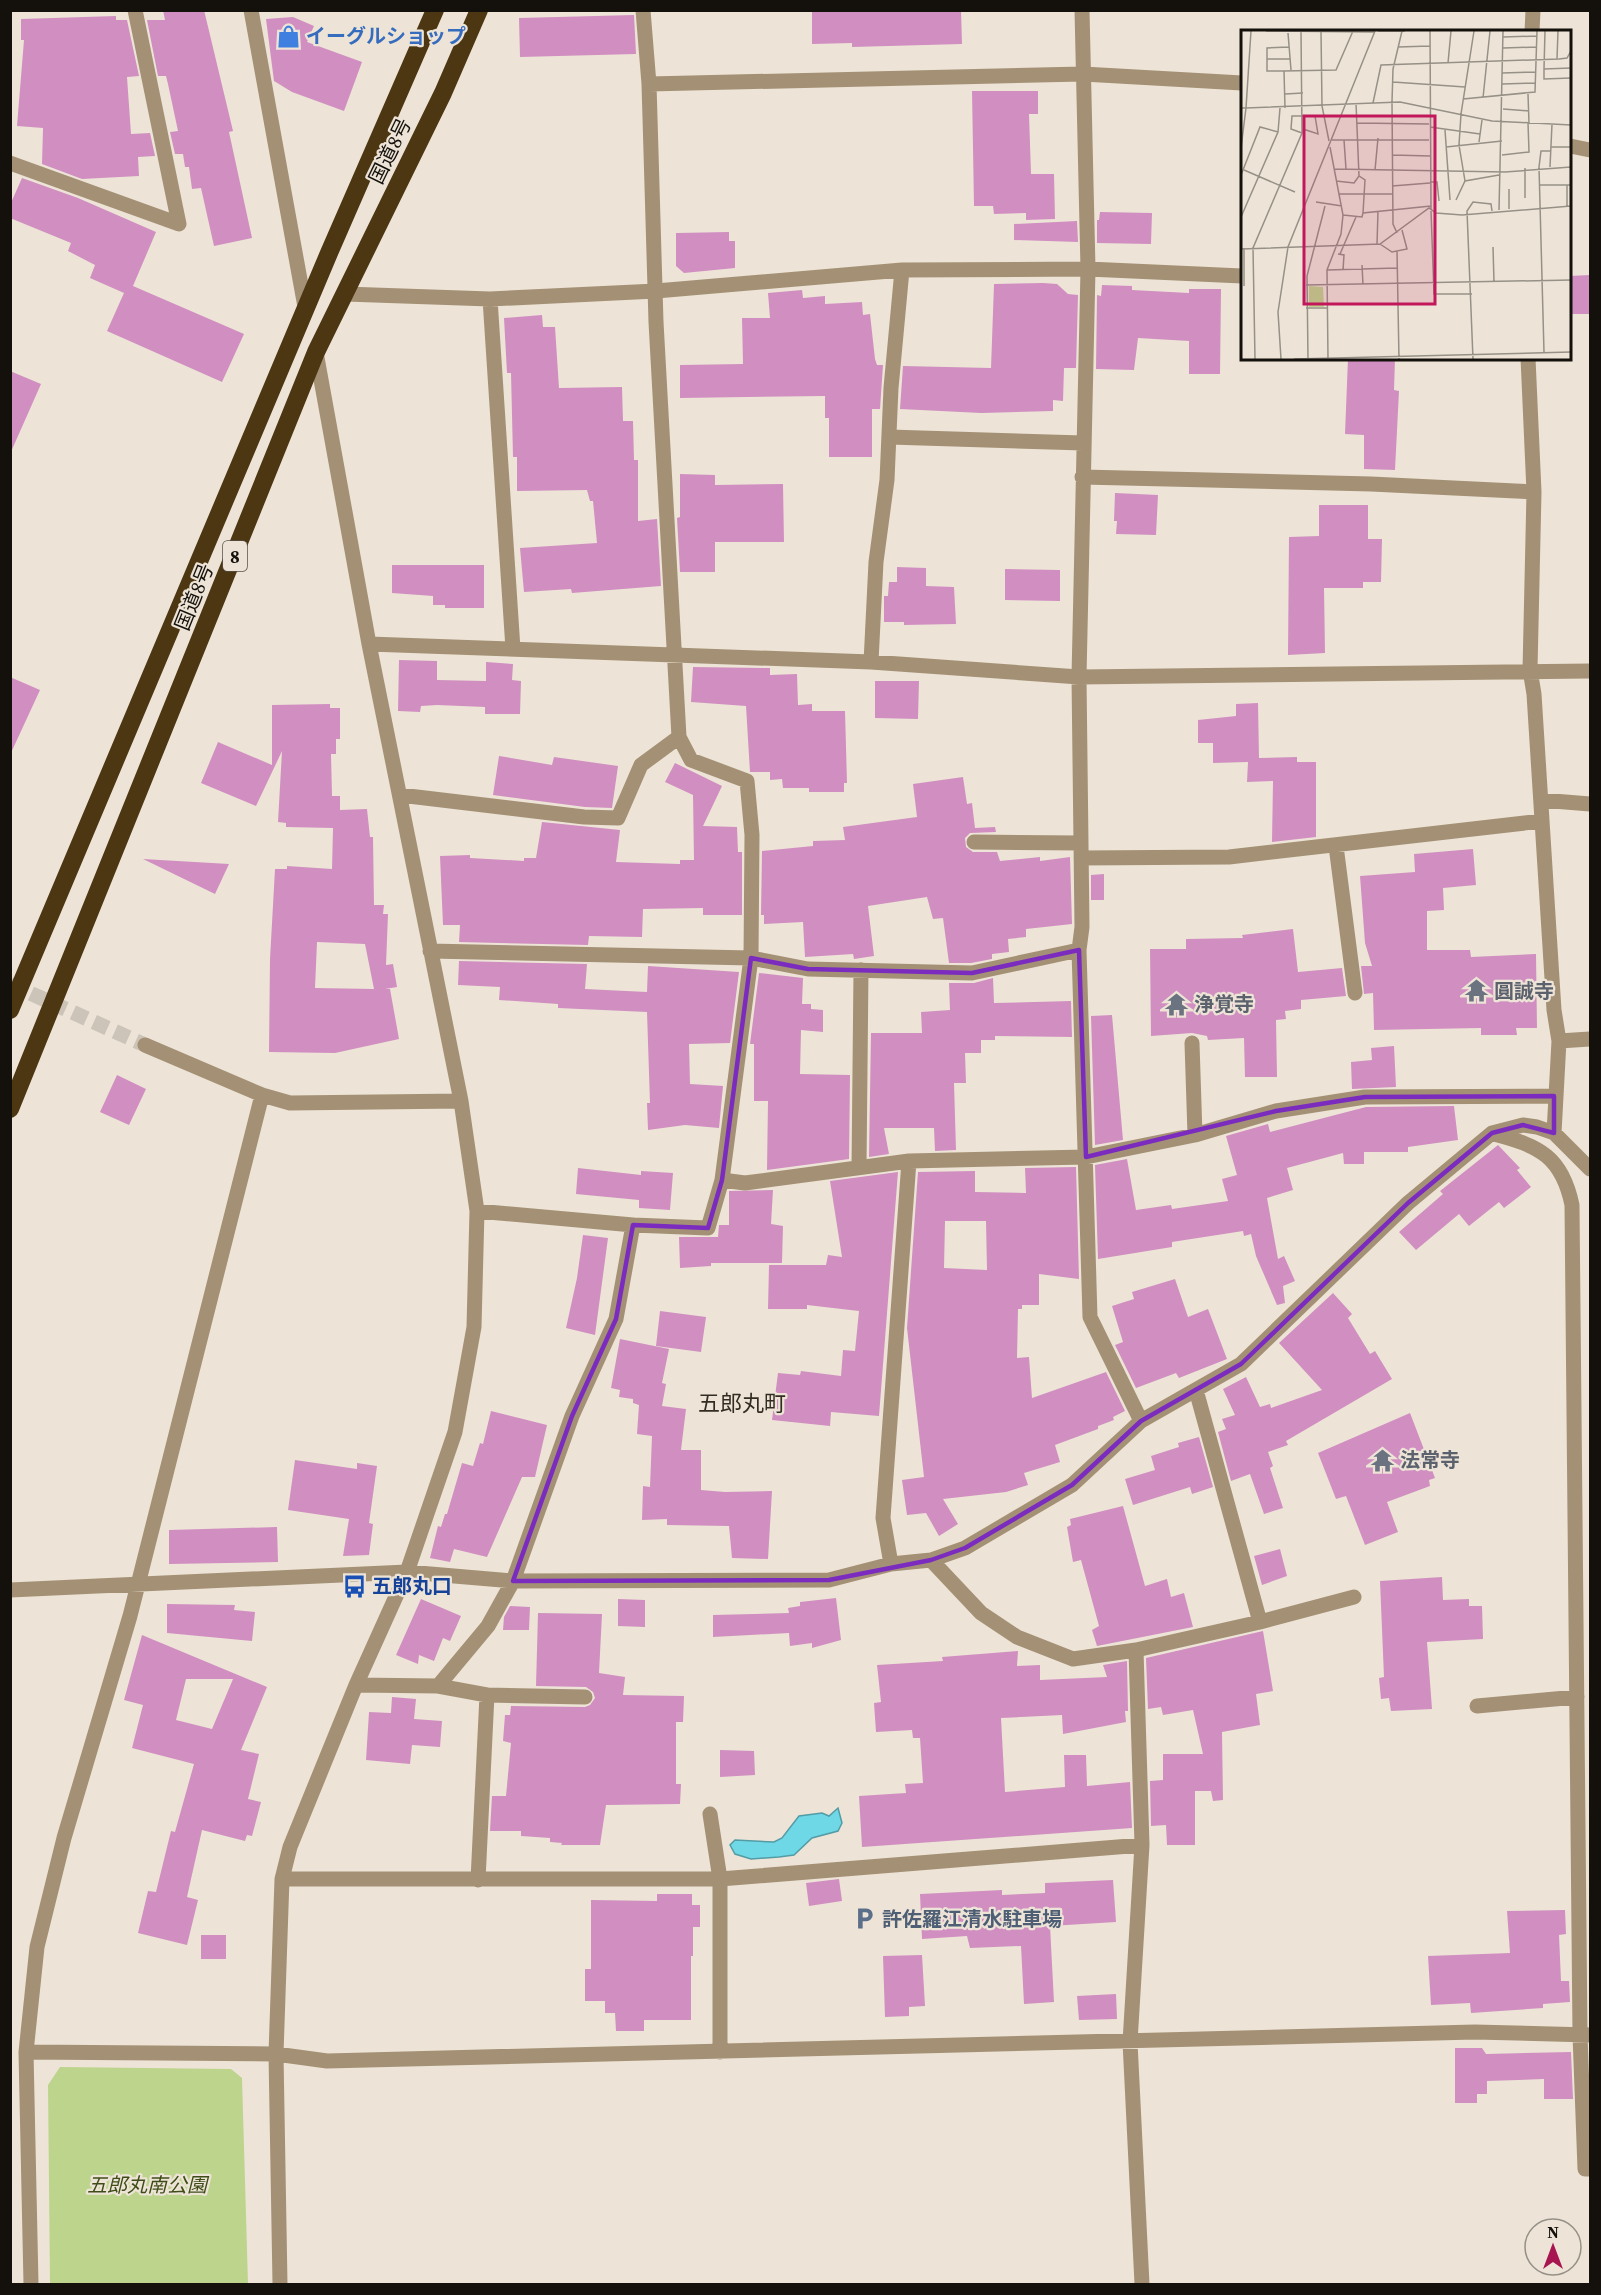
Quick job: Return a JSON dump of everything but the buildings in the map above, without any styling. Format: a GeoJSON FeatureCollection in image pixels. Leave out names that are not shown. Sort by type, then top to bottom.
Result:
{"type":"FeatureCollection","features":[{"type":"Feature","properties":{"kind":"highway","name":"国道8号"},"geometry":{"type":"LineString","coordinates":[[10,1010],[305,307],[435,10]]}},
{"type":"Feature","properties":{"kind":"highway","name":"国道8号"},"geometry":{"type":"LineString","coordinates":[[10,1109],[316,352],[443,93],[478,10]]}},
{"type":"Feature","properties":{"kind":"street"},"geometry":{"type":"LineString","coordinates":[[10,163],[179,224],[135,10]]}},
{"type":"Feature","properties":{"kind":"street"},"geometry":{"type":"LineString","coordinates":[[251,10],[305,307]]}},
{"type":"Feature","properties":{"kind":"street"},"geometry":{"type":"LineString","coordinates":[[477,1211],[633,1226],[708,1228],[722,1180],[751,958],[752,835],[747,781],[691,760],[679,737],[656,291],[649,84],[643,10]]}},
{"type":"Feature","properties":{"kind":"street"},"geometry":{"type":"LineString","coordinates":[[1082,10],[1088,268],[1079,677],[1082,927],[1079,950],[1090,1317],[1141,1421]]}},
{"type":"Feature","properties":{"kind":"street"},"geometry":{"type":"LineString","coordinates":[[1532,30],[1533,10]]}},
{"type":"Feature","properties":{"kind":"street"},"geometry":{"type":"LineString","coordinates":[[649,84],[1083,74],[1241,83]]}},
{"type":"Feature","properties":{"kind":"street"},"geometry":{"type":"LineString","coordinates":[[1571,146],[1590,150]]}},
{"type":"Feature","properties":{"kind":"street"},"geometry":{"type":"LineString","coordinates":[[345,294],[489,299],[656,291],[902,270],[1088,268],[1241,276]]}},
{"type":"Feature","properties":{"kind":"street"},"geometry":{"type":"LineString","coordinates":[[871,662],[876,562],[887,480],[902,270]]}},
{"type":"Feature","properties":{"kind":"street"},"geometry":{"type":"LineString","coordinates":[[489,299],[513,649]]}},
{"type":"Feature","properties":{"kind":"street"},"geometry":{"type":"LineString","coordinates":[[280,2284],[276,2055],[282,1879],[290,1847],[356,1685],[407,1572],[455,1432],[474,1327],[477,1211],[461,1101],[369,644],[316,352]]}},
{"type":"Feature","properties":{"kind":"street"},"geometry":{"type":"LineString","coordinates":[[1528,360],[1534,492],[1530,670],[1534,694],[1559,1041],[1554,1096],[1554,1133]]}},
{"type":"Feature","properties":{"kind":"street"},"geometry":{"type":"LineString","coordinates":[[889,437],[1083,443]]}},
{"type":"Feature","properties":{"kind":"street"},"geometry":{"type":"LineString","coordinates":[[1082,477],[1371,484],[1534,492]]}},
{"type":"Feature","properties":{"kind":"street"},"geometry":{"type":"LineString","coordinates":[[369,644],[675,653],[871,662],[1079,677],[1590,671]]}},
{"type":"Feature","properties":{"kind":"street"},"geometry":{"type":"LineString","coordinates":[[400,795],[584,817],[618,818],[641,765],[679,737]]}},
{"type":"Feature","properties":{"kind":"street"},"geometry":{"type":"LineString","coordinates":[[1541,800],[1590,804]]}},
{"type":"Feature","properties":{"kind":"street"},"geometry":{"type":"LineString","coordinates":[[974,842],[1229,858],[1542,821]]}},
{"type":"Feature","properties":{"kind":"street"},"geometry":{"type":"LineString","coordinates":[[1336,846],[1355,993]]}},
{"type":"Feature","properties":{"kind":"street"},"geometry":{"type":"LineString","coordinates":[[430,951],[751,958],[808,969],[972,973],[1079,950]]}},
{"type":"Feature","properties":{"kind":"street"},"geometry":{"type":"LineString","coordinates":[[859,1168],[861,970]]}},
{"type":"Feature","properties":{"kind":"street"},"geometry":{"type":"LineString","coordinates":[[1559,1041],[1590,1039]]}},
{"type":"Feature","properties":{"kind":"street"},"geometry":{"type":"LineString","coordinates":[[1192,1043],[1195,1135]]}},
{"type":"Feature","properties":{"kind":"street"},"geometry":{"type":"LineString","coordinates":[[145,1045],[262,1095],[290,1103],[461,1101]]}},
{"type":"Feature","properties":{"kind":"street"},"geometry":{"type":"LineString","coordinates":[[31,2284],[26,2052],[37,1947],[64,1838],[137,1584],[262,1095]]}},
{"type":"Feature","properties":{"kind":"street"},"geometry":{"type":"LineString","coordinates":[[722,1180],[745,1183],[909,1161],[1086,1157],[1195,1135],[1276,1111],[1365,1097],[1554,1096]]}},
{"type":"Feature","properties":{"kind":"street"},"geometry":{"type":"LineString","coordinates":[[10,1590],[407,1572],[492,1577],[513,1581],[829,1580],[891,1564],[931,1560],[965,1548],[1072,1485],[1141,1421],[1240,1364],[1408,1203],[1492,1133],[1523,1125],[1554,1133],[1590,1169]]}},
{"type":"Feature","properties":{"kind":"street"},"geometry":{"type":"LineString","coordinates":[[1492,1133],[1541,1149],[1567,1180],[1572,1205],[1577,1697],[1585,2035],[1585,2169],[1590,2169]]}},
{"type":"Feature","properties":{"kind":"street"},"geometry":{"type":"LineString","coordinates":[[891,1564],[883,1518],[909,1161]]}},
{"type":"Feature","properties":{"kind":"street"},"geometry":{"type":"LineString","coordinates":[[438,1686],[488,1626],[513,1581],[572,1416],[616,1319],[633,1226]]}},
{"type":"Feature","properties":{"kind":"street"},"geometry":{"type":"LineString","coordinates":[[1196,1390],[1260,1622]]}},
{"type":"Feature","properties":{"kind":"street"},"geometry":{"type":"LineString","coordinates":[[931,1560],[981,1613],[1017,1637],[1073,1659],[1136,1650],[1260,1622],[1354,1597]]}},
{"type":"Feature","properties":{"kind":"street"},"geometry":{"type":"LineString","coordinates":[[1136,1650],[1142,1845],[1130,2042],[1142,2284]]}},
{"type":"Feature","properties":{"kind":"street"},"geometry":{"type":"LineString","coordinates":[[356,1685],[438,1686],[487,1695],[585,1697]]}},
{"type":"Feature","properties":{"kind":"street"},"geometry":{"type":"LineString","coordinates":[[478,1880],[487,1695]]}},
{"type":"Feature","properties":{"kind":"street"},"geometry":{"type":"LineString","coordinates":[[1478,1706],[1577,1697]]}},
{"type":"Feature","properties":{"kind":"street"},"geometry":{"type":"LineString","coordinates":[[711,1814],[720,1879],[720,2052]]}},
{"type":"Feature","properties":{"kind":"street"},"geometry":{"type":"LineString","coordinates":[[282,1879],[720,1879],[1142,1845]]}},
{"type":"Feature","properties":{"kind":"street"},"geometry":{"type":"LineString","coordinates":[[26,2052],[276,2055],[327,2061],[1475,2032],[1585,2035]]}},
{"type":"Feature","properties":{"kind":"highlighted area"},"geometry":{"type":"Polygon","coordinates":[[[1079,950],[1086,1157],[1276,1111],[1365,1097],[1554,1096],[1554,1133],[1523,1125],[1492,1133],[1408,1203],[1241,1364],[1141,1421],[1072,1485],[965,1548],[931,1560],[829,1580],[513,1581],[572,1416],[616,1319],[633,1225],[708,1228],[722,1180],[751,958],[808,969],[972,973],[1079,950]]]}},
{"type":"Feature","properties":{"kind":"green space","name":"五郎丸南公園"},"geometry":{"type":"Polygon","coordinates":[[[60,2067],[231,2069],[242,2078],[248,2284],[50,2284],[48,2085],[60,2067]]]}},
{"type":"Feature","properties":{"kind":"water"},"geometry":{"type":"Polygon","coordinates":[[[838,1808],[842,1823],[838,1831],[812,1838],[794,1855],[751,1859],[735,1854],[730,1845],[735,1840],[774,1842],[782,1838],[799,1816],[822,1813],[829,1816],[838,1808]]]}},
{"type":"Feature","properties":{"kind":"tunnel"},"geometry":{"type":"LineString","coordinates":[[10,984],[145,1045]]}},
{"type":"Feature","properties":{"kind":"place","name":"イーグルショップ"},"geometry":{"type":"Point","coordinates":[288,36]}},
{"type":"Feature","properties":{"kind":"place","name":"圓誠寺"},"geometry":{"type":"Point","coordinates":[1476,991]}},
{"type":"Feature","properties":{"kind":"place","name":"浄覚寺"},"geometry":{"type":"Point","coordinates":[1176,1004]}},
{"type":"Feature","properties":{"kind":"place","name":"法常寺"},"geometry":{"type":"Point","coordinates":[1382,1460]}},
{"type":"Feature","properties":{"kind":"place","name":"五郎丸口"},"geometry":{"type":"Point","coordinates":[354,1586]}},
{"type":"Feature","properties":{"kind":"place","name":"許佐羅江清水駐車場"},"geometry":{"type":"Point","coordinates":[864,1919]}},
{"type":"Feature","properties":{"kind":"district","name":"五郎丸町"},"geometry":{"type":"Point","coordinates":[742,1403]}}]}
